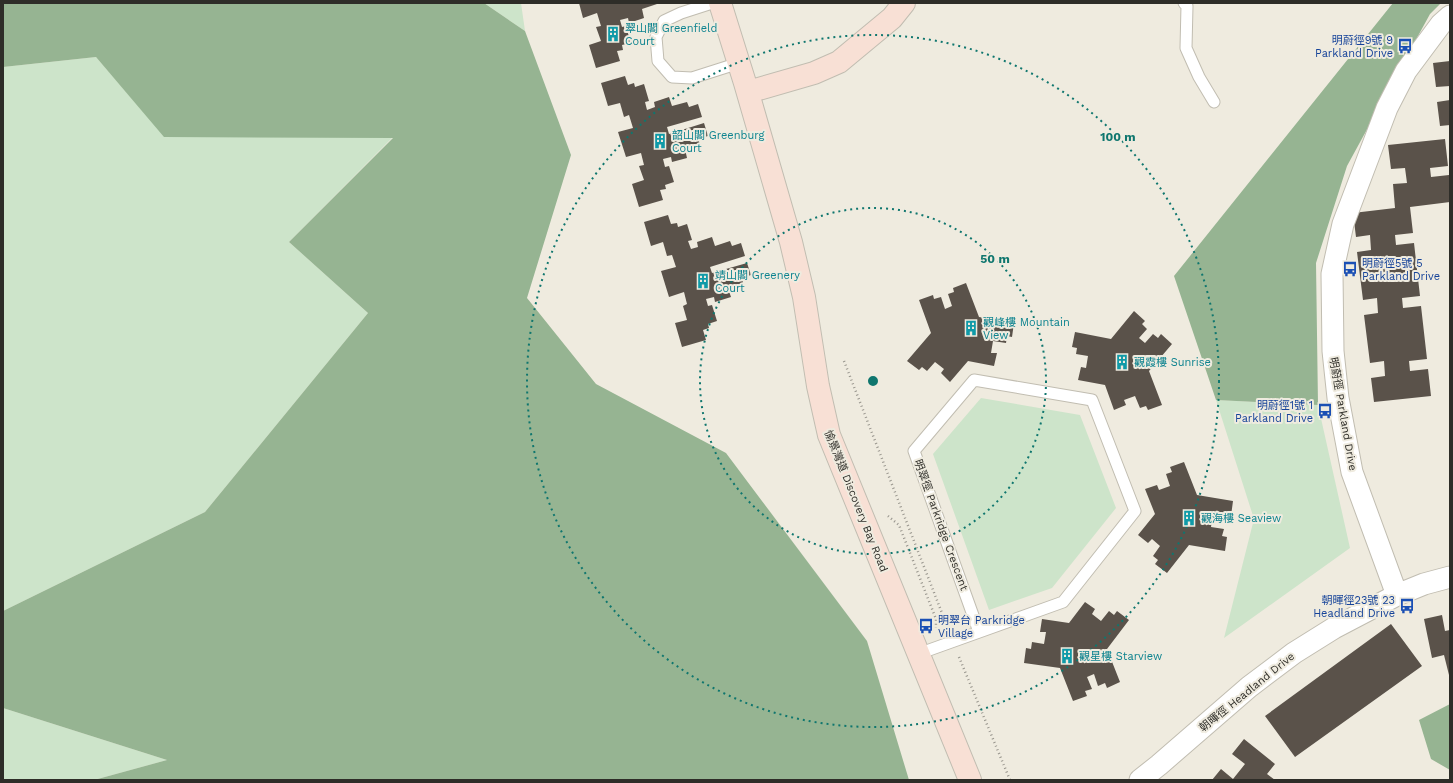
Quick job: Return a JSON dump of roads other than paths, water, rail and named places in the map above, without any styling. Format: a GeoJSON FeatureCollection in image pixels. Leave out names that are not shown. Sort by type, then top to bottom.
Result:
{"type":"FeatureCollection","features":[{"type":"Feature","properties":{"kind":"street","name":"愉景灣道 Discovery Bay Road"},"geometry":{"type":"LineString","coordinates":[[720,3],[748,92],[791,242],[804,297],[818,386],[829,435],[970,780]]}},
{"type":"Feature","properties":{"kind":"street"},"geometry":{"type":"LineString","coordinates":[[748,92],[814,73],[839,62],[892,18],[904,3]]}},
{"type":"Feature","properties":{"kind":"street","name":"明蔚徑 Parkland Drive"},"geometry":{"type":"LineString","coordinates":[[1397,595],[1352,472],[1338,398],[1332,351],[1332,274],[1343,224],[1387,108],[1406,71],[1442,24],[1450,16]]}},
{"type":"Feature","properties":{"kind":"street","name":"朝暉徑 Headland Drive"},"geometry":{"type":"LineString","coordinates":[[1140,780],[1249,687],[1277,665],[1319,637],[1397,595],[1424,584],[1450,577]]}},
{"type":"Feature","properties":{"kind":"lane"},"geometry":{"type":"LineString","coordinates":[[712,3],[664,21],[656,37],[658,61],[672,77],[692,78],[739,63]]}},
{"type":"Feature","properties":{"kind":"lane"},"geometry":{"type":"LineString","coordinates":[[1184,3],[1187,6],[1186,48],[1199,77],[1214,102]]}},
{"type":"Feature","properties":{"kind":"lane","name":"明翠徑 Parkridge Crescent"},"geometry":{"type":"LineString","coordinates":[[918,654],[1063,602],[1135,511],[1092,400],[974,380],[914,451],[979,632]]}},
{"type":"Feature","properties":{"kind":"place","name":"翠山閣 Greenfield Court"},"geometry":{"type":"Point","coordinates":[613,34]}},
{"type":"Feature","properties":{"kind":"place","name":"明蔚徑9號 9 Parkland Drive"},"geometry":{"type":"Point","coordinates":[1405,46]}},
{"type":"Feature","properties":{"kind":"place","name":"韶山閣 Greenburg Court"},"geometry":{"type":"Point","coordinates":[660,141]}},
{"type":"Feature","properties":{"kind":"place","name":"明蔚徑5號 5 Parkland Drive"},"geometry":{"type":"Point","coordinates":[1350,269]}},
{"type":"Feature","properties":{"kind":"place","name":"靖山閣 Greenery Court"},"geometry":{"type":"Point","coordinates":[703,281]}},
{"type":"Feature","properties":{"kind":"place","name":"觀峰樓 Mountain View"},"geometry":{"type":"Point","coordinates":[971,328]}},
{"type":"Feature","properties":{"kind":"place","name":"觀霞樓 Sunrise"},"geometry":{"type":"Point","coordinates":[1122,362]}},
{"type":"Feature","properties":{"kind":"place","name":"明蔚徑1號 1 Parkland Drive"},"geometry":{"type":"Point","coordinates":[1325,411]}},
{"type":"Feature","properties":{"kind":"place","name":"觀海樓 Seaview"},"geometry":{"type":"Point","coordinates":[1189,518]}},
{"type":"Feature","properties":{"kind":"place","name":"朝暉徑23號 23 Headland Drive"},"geometry":{"type":"Point","coordinates":[1407,606]}},
{"type":"Feature","properties":{"kind":"place","name":"明翠台 Parkridge Village"},"geometry":{"type":"Point","coordinates":[926,626]}},
{"type":"Feature","properties":{"kind":"place","name":"觀星樓 Starview"},"geometry":{"type":"Point","coordinates":[1067,656]}}]}
